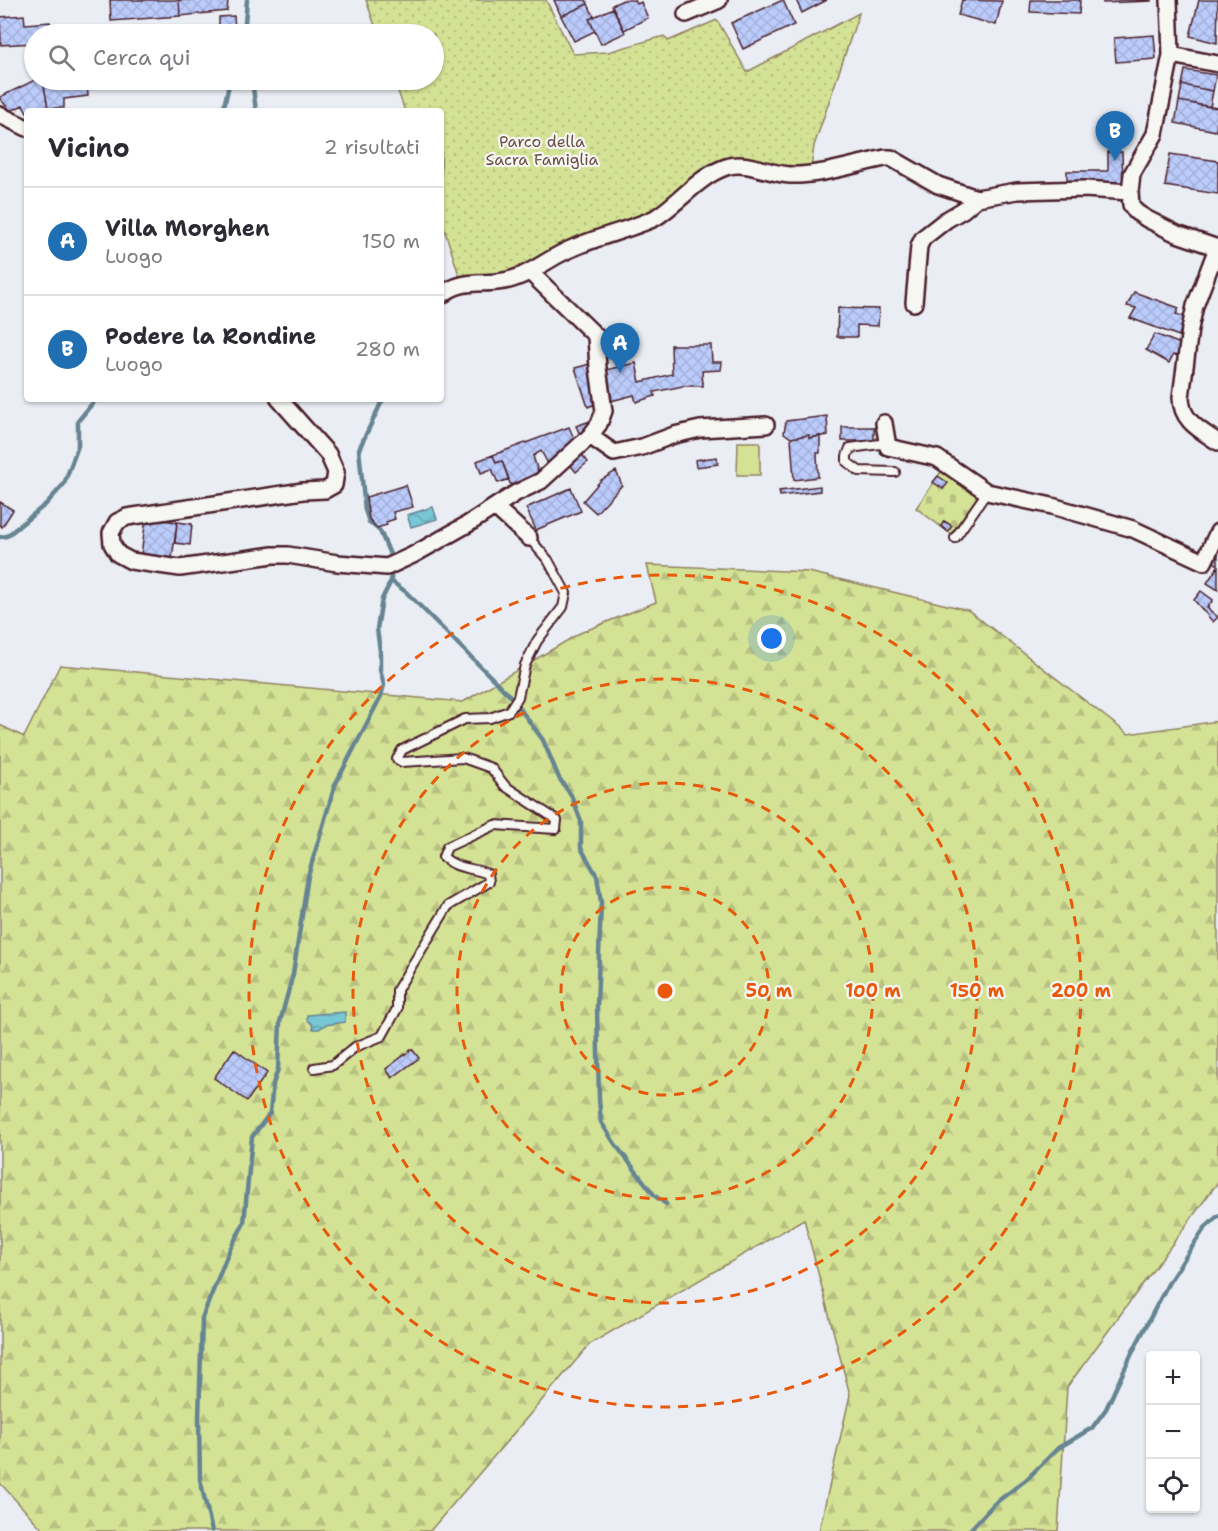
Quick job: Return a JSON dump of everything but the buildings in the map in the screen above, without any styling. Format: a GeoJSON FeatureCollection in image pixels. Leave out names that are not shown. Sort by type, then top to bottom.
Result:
{"type":"FeatureCollection","features":[{"type":"Feature","properties":{"kind":"street"},"geometry":{"type":"LineString","coordinates":[[686,14],[719,0]]}},
{"type":"Feature","properties":{"kind":"street"},"geometry":{"type":"LineString","coordinates":[[1169,0],[1171,55],[1155,134],[1132,174],[1131,205],[1136,212],[1147,219],[1177,234],[1217,248],[1195,306],[1181,407],[1191,423],[1218,442]]}},
{"type":"Feature","properties":{"kind":"street"},"geometry":{"type":"LineString","coordinates":[[1171,55],[1218,64]]}},
{"type":"Feature","properties":{"kind":"street"},"geometry":{"type":"LineString","coordinates":[[0,115],[24,127]]}},
{"type":"Feature","properties":{"kind":"street"},"geometry":{"type":"LineString","coordinates":[[444,293],[458,286],[497,282],[531,273],[560,254],[655,218],[708,177],[729,166],[744,166],[790,175],[807,174],[891,158],[938,185],[977,198],[1017,191],[1085,189],[1130,192]]}},
{"type":"Feature","properties":{"kind":"street"},"geometry":{"type":"LineString","coordinates":[[914,303],[919,246],[923,238],[977,198]]}},
{"type":"Feature","properties":{"kind":"street"},"geometry":{"type":"LineString","coordinates":[[282,402],[328,454],[334,464],[336,478],[330,489],[127,517],[117,522],[111,533],[112,544],[118,554],[131,561],[180,568],[250,557],[288,555],[337,563],[387,567],[422,550],[516,493],[541,481],[590,436],[599,424],[604,411],[596,336],[531,273]]}},
{"type":"Feature","properties":{"kind":"street"},"geometry":{"type":"LineString","coordinates":[[884,423],[888,447],[937,459],[987,492],[1052,506],[1133,529],[1204,562],[1218,532]]}},
{"type":"Feature","properties":{"kind":"street"},"geometry":{"type":"LineString","coordinates":[[590,436],[614,453],[700,429],[766,425]]}},
{"type":"Feature","properties":{"kind":"street"},"geometry":{"type":"LineString","coordinates":[[495,507],[529,538]]}},
{"type":"Feature","properties":{"kind":"lane"},"geometry":{"type":"LineString","coordinates":[[888,447],[880,444],[850,448],[847,462],[859,471],[895,472]]}},
{"type":"Feature","properties":{"kind":"lane"},"geometry":{"type":"LineString","coordinates":[[955,538],[987,492]]}},
{"type":"Feature","properties":{"kind":"lane"},"geometry":{"type":"LineString","coordinates":[[314,1068],[333,1065],[355,1047],[381,1036],[397,1009],[397,990],[448,906],[489,882],[488,874],[474,868],[453,866],[443,857],[447,846],[495,825],[556,829],[557,820],[505,786],[491,768],[463,758],[402,762],[397,759],[402,750],[465,719],[490,718],[509,711],[518,697],[525,665],[537,641],[563,607],[566,593],[548,560],[529,538]]}},
{"type":"Feature","properties":{"kind":"green space","name":"Parco della Sacra Famiglia"},"geometry":{"type":"Polygon","coordinates":[[[366,0],[546,0],[573,54],[608,52],[664,36],[668,41],[717,20],[747,72],[859,13],[814,146],[811,169],[731,163],[673,202],[501,277],[460,278],[444,228],[444,108],[404,108],[398,90],[444,90],[444,24],[374,24],[366,0]]]}},
{"type":"Feature","properties":{"kind":"green space"},"geometry":{"type":"Polygon","coordinates":[[[738,442],[760,442],[760,475],[737,475],[738,442]]]}},
{"type":"Feature","properties":{"kind":"green space"},"geometry":{"type":"Polygon","coordinates":[[[945,466],[981,492],[951,534],[916,508],[945,466]]]}},
{"type":"Feature","properties":{"kind":"green space"},"geometry":{"type":"Polygon","coordinates":[[[647,565],[809,572],[968,610],[1128,734],[1218,721],[1218,1182],[1067,1387],[1058,1531],[819,1531],[850,1395],[804,1219],[590,1344],[430,1531],[44,1531],[0,1483],[0,725],[24,737],[60,665],[463,702],[580,633],[656,602],[647,565]]]}},
{"type":"Feature","properties":{"kind":"water"},"geometry":{"type":"Polygon","coordinates":[[[433,507],[437,519],[411,527],[407,515],[433,507]]]}},
{"type":"Feature","properties":{"kind":"water"},"geometry":{"type":"Polygon","coordinates":[[[345,1012],[345,1022],[325,1025],[319,1029],[313,1029],[312,1024],[307,1020],[307,1015],[345,1012]]]}},
{"type":"Feature","properties":{"kind":"waterway"},"geometry":{"type":"LineString","coordinates":[[245,24],[247,0]]}},
{"type":"Feature","properties":{"kind":"waterway"},"geometry":{"type":"LineString","coordinates":[[224,108],[228,90]]}},
{"type":"Feature","properties":{"kind":"waterway"},"geometry":{"type":"LineString","coordinates":[[253,90],[256,108]]}},
{"type":"Feature","properties":{"kind":"waterway"},"geometry":{"type":"LineString","coordinates":[[0,537],[7,536],[46,504],[64,484],[78,446],[78,421],[94,402]]}},
{"type":"Feature","properties":{"kind":"waterway"},"geometry":{"type":"LineString","coordinates":[[212,1531],[200,1479],[202,1318],[229,1251],[244,1223],[252,1137],[270,1113],[273,1084],[278,1069],[280,1022],[293,974],[308,876],[335,785],[381,696],[384,685],[380,670],[377,629],[382,599],[391,581],[392,559],[380,531],[369,522],[365,510],[359,449],[382,402]]}},
{"type":"Feature","properties":{"kind":"waterway"},"geometry":{"type":"LineString","coordinates":[[391,581],[406,592],[512,698],[543,740],[559,778],[571,795],[581,821],[581,848],[597,876],[601,902],[597,1007],[601,1122],[655,1196],[666,1204]]}},
{"type":"Feature","properties":{"kind":"waterway"},"geometry":{"type":"LineString","coordinates":[[969,1531],[994,1504],[1027,1479],[1058,1448],[1092,1428],[1106,1409],[1169,1282],[1204,1229],[1218,1216]]}},
{"type":"Feature","properties":{"kind":"place","name":"Podere la Rondine"},"geometry":{"type":"Point","coordinates":[1115,161]}},
{"type":"Feature","properties":{"kind":"place","name":"Villa Morghen"},"geometry":{"type":"Point","coordinates":[620,373]}}]}
